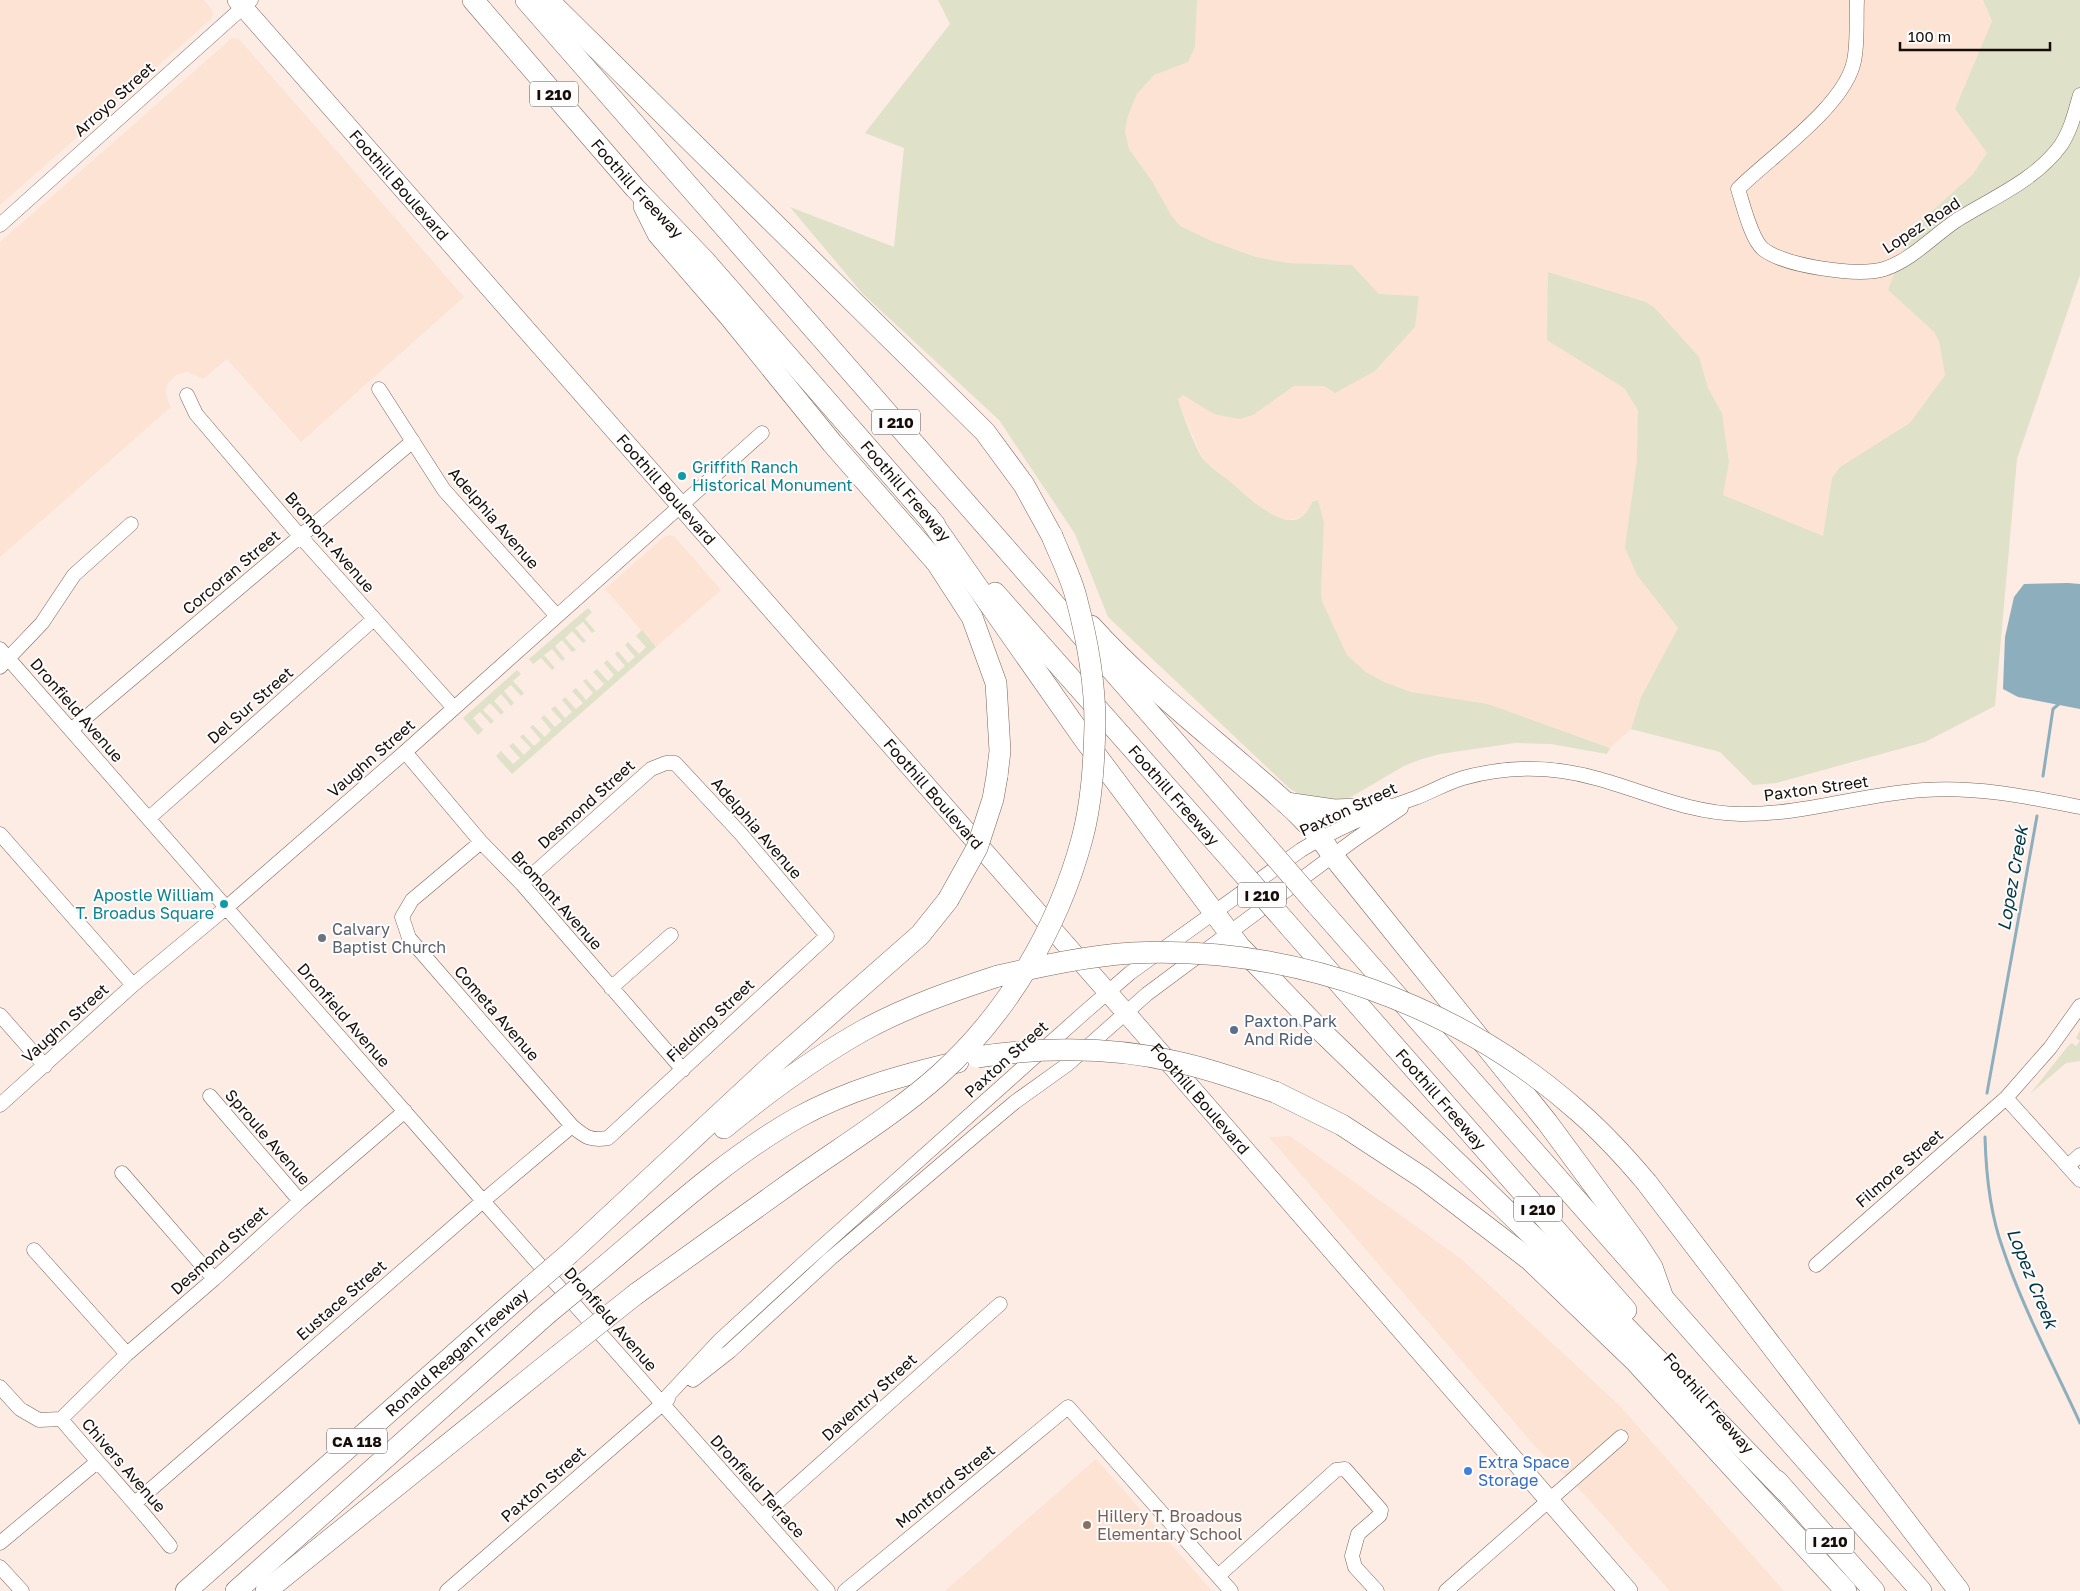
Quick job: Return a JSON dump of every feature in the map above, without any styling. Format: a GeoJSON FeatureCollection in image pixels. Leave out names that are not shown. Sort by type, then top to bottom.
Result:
{"type":"FeatureCollection","features":[{"type":"Feature","properties":{"kind":"highway","name":"Foothill Freeway"},"geometry":{"type":"LineString","coordinates":[[473,0],[635,188],[704,260],[1874,1591]]}},
{"type":"Feature","properties":{"kind":"highway","name":"I 210"},"geometry":{"type":"LineString","coordinates":[[526,0],[1317,905],[1921,1591]]}},
{"type":"Feature","properties":{"kind":"highway"},"geometry":{"type":"LineString","coordinates":[[266,1591],[636,1294],[902,1105],[940,1074],[968,1046],[998,1011],[1040,944],[1062,897],[1082,839],[1091,790],[1095,723],[1090,663],[1076,596],[1052,536],[1024,485],[985,432],[548,0]]}},
{"type":"Feature","properties":{"kind":"highway"},"geometry":{"type":"LineString","coordinates":[[570,1253],[771,1066],[920,935],[948,900],[977,848],[993,799],[1000,751],[996,683],[972,617],[937,563],[832,444],[728,316],[658,234],[635,188]]}},
{"type":"Feature","properties":{"kind":"highway"},"geometry":{"type":"LineString","coordinates":[[957,492],[998,524],[1098,633],[1150,684],[1286,803],[1321,838],[1333,856],[1553,1130],[1637,1244],[1652,1267],[1663,1298]]}},
{"type":"Feature","properties":{"kind":"highway"},"geometry":{"type":"LineString","coordinates":[[927,515],[1078,731],[1240,947],[1319,1029],[1608,1309],[1786,1492]]}},
{"type":"Feature","properties":{"kind":"highway"},"geometry":{"type":"LineString","coordinates":[[1286,803],[1334,810],[1386,808]]}},
{"type":"Feature","properties":{"kind":"highway"},"geometry":{"type":"LineString","coordinates":[[570,1253],[751,1106],[806,1065],[866,1029],[935,997],[998,976],[1042,966],[1130,954],[1176,953],[1224,956],[1272,962],[1321,972],[1372,989],[1426,1012],[1499,1053],[1545,1084],[1579,1112],[1613,1145],[1647,1183],[1959,1591]]}},
{"type":"Feature","properties":{"kind":"highway"},"geometry":{"type":"LineString","coordinates":[[236,1591],[547,1314],[718,1173],[798,1118],[857,1090],[900,1075],[977,1057],[1019,1051],[1069,1048],[1098,1050],[1176,1061],[1275,1092],[1342,1125],[1415,1173],[1530,1260],[1635,1361],[1846,1591]]}},
{"type":"Feature","properties":{"kind":"highway","name":"Ronald Reagan Freeway"},"geometry":{"type":"LineString","coordinates":[[186,1591],[570,1253]]}},
{"type":"Feature","properties":{"kind":"main road","name":"Foothill Boulevard"},"geometry":{"type":"LineString","coordinates":[[244,2],[680,505],[1108,992],[1628,1591]]}},
{"type":"Feature","properties":{"kind":"street","name":"Lopez Road"},"geometry":{"type":"LineString","coordinates":[[1858,0],[1854,61],[1844,87],[1799,135],[1738,189],[1755,238],[1762,248],[1772,254],[1802,265],[1850,272],[1883,269],[1904,260],[1950,225],[2015,186],[2041,165],[2061,145],[2071,125],[2080,95]]}},
{"type":"Feature","properties":{"kind":"street","name":"Arroyo Street"},"geometry":{"type":"LineString","coordinates":[[0,225],[244,2]]}},
{"type":"Feature","properties":{"kind":"street","name":"Adelphia Avenue"},"geometry":{"type":"LineString","coordinates":[[379,389],[444,490],[556,615]]}},
{"type":"Feature","properties":{"kind":"street","name":"Bromont Avenue"},"geometry":{"type":"LineString","coordinates":[[186,395],[196,414],[300,536],[454,708]]}},
{"type":"Feature","properties":{"kind":"street","name":"Vaughn Street"},"geometry":{"type":"LineString","coordinates":[[0,1105],[133,986],[227,908],[405,752],[556,615],[762,433]]}},
{"type":"Feature","properties":{"kind":"street","name":"Corcoran Street"},"geometry":{"type":"LineString","coordinates":[[71,730],[414,441]]}},
{"type":"Feature","properties":{"kind":"street"},"geometry":{"type":"LineString","coordinates":[[3,658],[42,623],[74,575],[131,524]]}},
{"type":"Feature","properties":{"kind":"street","name":"Del Sur Street"},"geometry":{"type":"LineString","coordinates":[[149,818],[374,619]]}},
{"type":"Feature","properties":{"kind":"street","name":"Dronfield Avenue"},"geometry":{"type":"LineString","coordinates":[[3,658],[71,730],[149,818],[662,1403]]}},
{"type":"Feature","properties":{"kind":"street","name":"Bromont Avenue"},"geometry":{"type":"LineString","coordinates":[[405,752],[481,842],[522,884],[683,1070]]}},
{"type":"Feature","properties":{"kind":"street","name":"Adelphia Avenue"},"geometry":{"type":"LineString","coordinates":[[651,769],[666,763],[675,763],[681,768],[741,834],[826,936]]}},
{"type":"Feature","properties":{"kind":"street","name":"Desmond Street"},"geometry":{"type":"LineString","coordinates":[[522,884],[651,769]]}},
{"type":"Feature","properties":{"kind":"street","name":"Paxton Street"},"geometry":{"type":"LineString","coordinates":[[662,1403],[719,1341],[805,1262],[1129,974],[1301,850],[1321,838],[1386,808],[1416,798],[1455,781],[1476,775],[1499,771],[1532,769],[1594,777],[1681,806],[1720,813],[1778,813],[1905,791],[1942,789],[1972,790],[2080,807]]}},
{"type":"Feature","properties":{"kind":"street","name":"Paxton Street"},"geometry":{"type":"LineString","coordinates":[[447,1591],[662,1403],[730,1351],[845,1246],[1007,1108],[1068,1064],[1147,994],[1333,856],[1416,798]]}},
{"type":"Feature","properties":{"kind":"street"},"geometry":{"type":"LineString","coordinates":[[0,834],[133,986]]}},
{"type":"Feature","properties":{"kind":"street","name":"Cometa Avenue"},"geometry":{"type":"LineString","coordinates":[[481,842],[412,900],[402,917],[409,938],[572,1126],[586,1138],[598,1140],[608,1138],[617,1130]]}},
{"type":"Feature","properties":{"kind":"street"},"geometry":{"type":"LineString","coordinates":[[611,988],[671,935]]}},
{"type":"Feature","properties":{"kind":"street","name":"Fielding Street"},"geometry":{"type":"LineString","coordinates":[[617,1130],[826,936]]}},
{"type":"Feature","properties":{"kind":"street","name":"Filmore Street"},"geometry":{"type":"LineString","coordinates":[[1816,1265],[2006,1098],[2050,1048],[2080,1006]]}},
{"type":"Feature","properties":{"kind":"street"},"geometry":{"type":"LineString","coordinates":[[0,1015],[44,1066]]}},
{"type":"Feature","properties":{"kind":"street","name":"Sproule Avenue"},"geometry":{"type":"LineString","coordinates":[[210,1096],[300,1201]]}},
{"type":"Feature","properties":{"kind":"street"},"geometry":{"type":"LineString","coordinates":[[2006,1098],[2080,1180]]}},
{"type":"Feature","properties":{"kind":"street","name":"Desmond Street"},"geometry":{"type":"LineString","coordinates":[[61,1419],[127,1354],[405,1111]]}},
{"type":"Feature","properties":{"kind":"street","name":"Eustace Street"},"geometry":{"type":"LineString","coordinates":[[135,1503],[572,1126]]}},
{"type":"Feature","properties":{"kind":"street"},"geometry":{"type":"LineString","coordinates":[[2068,1166],[2080,1155]]}},
{"type":"Feature","properties":{"kind":"street"},"geometry":{"type":"LineString","coordinates":[[122,1173],[214,1279]]}},
{"type":"Feature","properties":{"kind":"street"},"geometry":{"type":"LineString","coordinates":[[34,1250],[127,1354]]}},
{"type":"Feature","properties":{"kind":"street","name":"Daventry Street"},"geometry":{"type":"LineString","coordinates":[[762,1516],[1000,1304]]}},
{"type":"Feature","properties":{"kind":"street","name":"Chivers Avenue"},"geometry":{"type":"LineString","coordinates":[[0,1387],[20,1409],[39,1420],[61,1419],[170,1546]]}},
{"type":"Feature","properties":{"kind":"street","name":"Dronfield Terrace"},"geometry":{"type":"LineString","coordinates":[[662,1403],[828,1591]]}},
{"type":"Feature","properties":{"kind":"street","name":"Montford Street"},"geometry":{"type":"LineString","coordinates":[[845,1591],[1068,1407],[1218,1576]]}},
{"type":"Feature","properties":{"kind":"street"},"geometry":{"type":"LineString","coordinates":[[1446,1591],[1621,1437]]}},
{"type":"Feature","properties":{"kind":"street"},"geometry":{"type":"LineString","coordinates":[[0,1543],[97,1462]]}},
{"type":"Feature","properties":{"kind":"street"},"geometry":{"type":"LineString","coordinates":[[1231,1591],[1218,1576],[1336,1470],[1345,1469],[1381,1510],[1380,1515],[1358,1534],[1352,1556],[1355,1566],[1377,1591]]}},
{"type":"Feature","properties":{"kind":"street"},"geometry":{"type":"LineString","coordinates":[[0,1567],[22,1591]]}},
{"type":"Feature","properties":{"kind":"shaded area"},"geometry":{"type":"Polygon","coordinates":[[[0,0],[204,0],[211,8],[213,15],[210,20],[0,205],[0,0]]]}},
{"type":"Feature","properties":{"kind":"shaded area"},"geometry":{"type":"Polygon","coordinates":[[[1197,0],[1983,0],[1992,21],[1955,109],[1987,153],[1973,174],[1911,230],[1888,290],[1934,332],[1939,341],[1945,375],[1910,424],[1840,467],[1832,478],[1823,536],[1722,495],[1729,462],[1722,413],[1708,388],[1699,357],[1655,308],[1646,302],[1549,272],[1548,340],[1624,388],[1638,410],[1637,575],[1678,628],[1641,697],[1631,729],[1610,748],[1488,704],[1411,692],[1384,682],[1366,672],[1347,655],[1322,601],[1324,523],[1312,502],[1308,512],[1301,517],[1289,520],[1273,517],[1203,459],[1177,399],[1183,395],[1214,413],[1253,415],[1294,386],[1324,386],[1375,371],[1415,327],[1419,296],[1379,294],[1352,265],[1288,263],[1256,257],[1214,242],[1179,226],[1170,215],[1152,181],[1129,149],[1125,131],[1128,116],[1137,94],[1154,75],[1188,61],[1195,47],[1197,0]]]}},
{"type":"Feature","properties":{"kind":"shaded area"},"geometry":{"type":"Polygon","coordinates":[[[232,38],[239,39],[464,297],[301,442],[227,359],[203,379],[188,372],[176,375],[168,383],[166,391],[171,407],[0,557],[0,242],[232,38]]]}},
{"type":"Feature","properties":{"kind":"shaded area"},"geometry":{"type":"Polygon","coordinates":[[[670,535],[675,537],[721,590],[656,647],[605,589],[664,537],[670,535]]]}},
{"type":"Feature","properties":{"kind":"shaded area"},"geometry":{"type":"Polygon","coordinates":[[[1290,1136],[1460,1258],[1619,1405],[1784,1591],[1670,1591],[1582,1492],[1534,1445],[1269,1137],[1290,1136]]]}},
{"type":"Feature","properties":{"kind":"shaded area","name":"Hillery T. Broadous Elementary School"},"geometry":{"type":"Polygon","coordinates":[[[1096,1459],[1212,1591],[945,1591],[1096,1459]]]}},
{"type":"Feature","properties":{"kind":"green space"},"geometry":{"type":"Polygon","coordinates":[[[938,0],[1197,0],[1195,47],[1188,62],[1154,75],[1137,94],[1128,116],[1125,131],[1129,149],[1152,181],[1171,215],[1180,226],[1214,242],[1256,257],[1288,263],[1352,265],[1379,294],[1419,296],[1415,327],[1375,371],[1335,393],[1324,386],[1294,386],[1253,415],[1239,419],[1214,414],[1183,395],[1178,399],[1200,455],[1251,500],[1274,515],[1296,520],[1305,514],[1312,502],[1318,500],[1324,523],[1322,601],[1347,655],[1366,672],[1384,682],[1411,692],[1488,704],[1610,748],[1607,754],[1551,744],[1515,743],[1440,754],[1404,766],[1351,797],[1333,802],[1307,799],[1289,788],[1108,617],[1075,534],[999,420],[863,294],[790,207],[894,247],[904,148],[865,133],[950,24],[938,0]]]}},
{"type":"Feature","properties":{"kind":"green space"},"geometry":{"type":"Polygon","coordinates":[[[1983,0],[2080,0],[2080,275],[2017,459],[1995,706],[1925,742],[1776,783],[1753,785],[1720,752],[1631,729],[1641,697],[1678,628],[1637,575],[1625,548],[1637,460],[1638,410],[1624,388],[1547,340],[1548,272],[1646,302],[1655,308],[1699,357],[1708,388],[1722,413],[1729,462],[1723,495],[1823,536],[1832,478],[1840,467],[1910,423],[1945,375],[1939,341],[1934,332],[1888,290],[1911,230],[1973,174],[1987,153],[1955,109],[1992,21],[1983,0]]]}},
{"type":"Feature","properties":{"kind":"green space"},"geometry":{"type":"Polygon","coordinates":[[[588,608],[592,612],[585,619],[595,631],[592,633],[583,622],[575,628],[586,641],[583,643],[572,631],[565,638],[576,650],[572,652],[562,640],[555,646],[565,659],[562,661],[552,649],[544,655],[555,668],[552,670],[541,658],[533,664],[529,659],[588,608]]]}},
{"type":"Feature","properties":{"kind":"green space"},"geometry":{"type":"Polygon","coordinates":[[[642,630],[656,647],[512,774],[496,756],[501,751],[513,764],[520,758],[509,746],[513,743],[524,755],[531,748],[520,737],[523,734],[534,746],[541,740],[530,727],[533,725],[545,737],[551,730],[541,718],[544,715],[555,727],[562,721],[551,709],[555,706],[565,718],[572,712],[562,700],[565,697],[576,709],[583,703],[572,691],[576,688],[586,700],[593,693],[583,681],[586,679],[597,691],[604,684],[593,672],[597,669],[608,681],[614,675],[604,663],[607,660],[618,672],[625,666],[615,654],[618,651],[628,663],[635,657],[625,645],[628,642],[639,654],[646,647],[636,636],[642,630]]]}},
{"type":"Feature","properties":{"kind":"green space"},"geometry":{"type":"Polygon","coordinates":[[[517,670],[521,674],[513,681],[524,693],[521,696],[511,685],[504,691],[514,703],[511,706],[501,694],[494,701],[504,712],[501,715],[490,703],[483,710],[494,721],[491,724],[480,712],[473,718],[483,730],[478,735],[463,718],[517,670]]]}},
{"type":"Feature","properties":{"kind":"green space"},"geometry":{"type":"Polygon","coordinates":[[[2080,1030],[2080,1041],[2076,1038],[2080,1030]]]}},
{"type":"Feature","properties":{"kind":"green space"},"geometry":{"type":"Polygon","coordinates":[[[2080,1041],[2080,1061],[2066,1063],[2030,1094],[2069,1045],[2072,1043],[2076,1046],[2080,1041]]]}},
{"type":"Feature","properties":{"kind":"water"},"geometry":{"type":"Polygon","coordinates":[[[2024,584],[2080,584],[2080,709],[2018,697],[2003,689],[2005,637],[2014,597],[2024,584]]]}},
{"type":"Feature","properties":{"kind":"waterway","name":"Lopez Creek"},"geometry":{"type":"LineString","coordinates":[[2043,776],[2053,709],[2060,703]]}},
{"type":"Feature","properties":{"kind":"waterway","name":"Lopez Creek"},"geometry":{"type":"LineString","coordinates":[[1987,1093],[2037,816]]}},
{"type":"Feature","properties":{"kind":"waterway","name":"Lopez Creek"},"geometry":{"type":"LineString","coordinates":[[1985,1137],[1990,1194],[1999,1236],[2029,1315],[2080,1423]]}},
{"type":"Feature","properties":{"kind":"place","name":"Griffith Ranch Historical Monument"},"geometry":{"type":"Point","coordinates":[682,476]}},
{"type":"Feature","properties":{"kind":"place","name":"Apostle William T. Broadus Square"},"geometry":{"type":"Point","coordinates":[224,904]}},
{"type":"Feature","properties":{"kind":"place","name":"Calvary Baptist Church"},"geometry":{"type":"Point","coordinates":[322,938]}},
{"type":"Feature","properties":{"kind":"place","name":"Paxton Park And Ride"},"geometry":{"type":"Point","coordinates":[1234,1030]}},
{"type":"Feature","properties":{"kind":"place","name":"Extra Space Storage"},"geometry":{"type":"Point","coordinates":[1468,1471]}},
{"type":"Feature","properties":{"kind":"place","name":"Hillery T. Broadous Elementary School"},"geometry":{"type":"Point","coordinates":[1087,1525]}}]}
